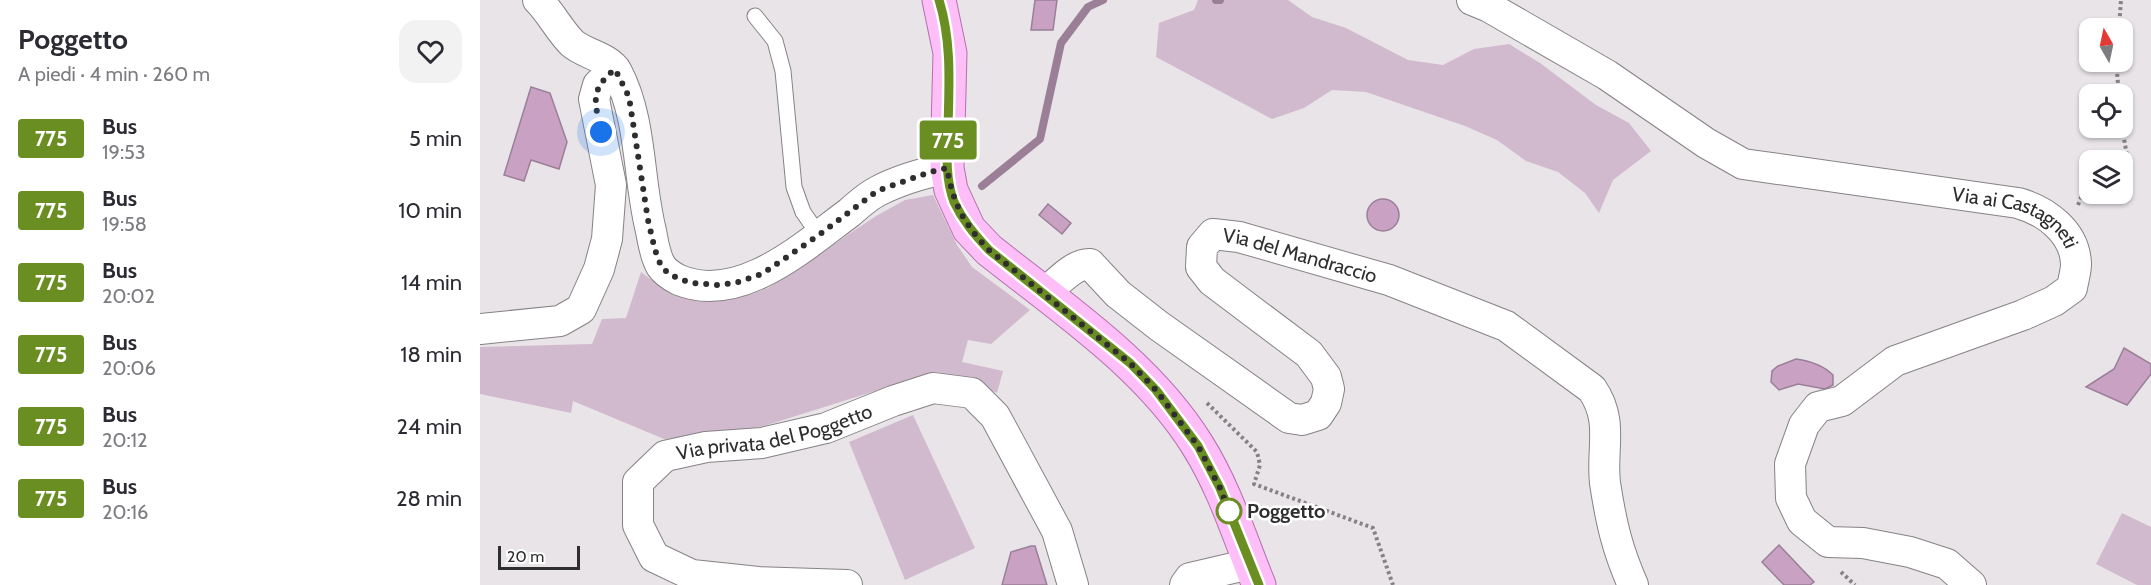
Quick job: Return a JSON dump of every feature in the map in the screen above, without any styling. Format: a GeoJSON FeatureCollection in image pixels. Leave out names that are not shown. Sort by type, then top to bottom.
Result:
{"type":"FeatureCollection","features":[{"type":"Feature","properties":{"kind":"main road"},"geometry":{"type":"LineString","coordinates":[[939,0],[950,52],[947,168],[954,202],[969,229],[989,250],[1130,363],[1156,390],[1198,446],[1220,488],[1254,574]]}},
{"type":"Feature","properties":{"kind":"street"},"geometry":{"type":"LineString","coordinates":[[538,0],[572,44],[615,69],[629,97],[648,220],[661,266],[668,273],[693,283],[735,283],[762,274],[877,191],[947,168]]}},
{"type":"Feature","properties":{"kind":"street","name":"Via ai Castagneti"},"geometry":{"type":"LineString","coordinates":[[1472,0],[1489,7],[1607,75],[1706,143],[1743,164],[2018,203],[2034,208],[2061,226],[2073,249],[2076,266],[2072,288],[2054,301],[2023,315],[1895,361],[1842,400],[1818,407],[1804,424],[1790,464],[1791,498],[1798,514],[1802,521],[1828,542],[1863,543],[1910,552],[1947,564],[1971,585]]}},
{"type":"Feature","properties":{"kind":"street"},"geometry":{"type":"LineString","coordinates":[[480,329],[560,321],[581,309],[599,269],[607,239],[611,185],[594,99],[598,85],[615,69]]}},
{"type":"Feature","properties":{"kind":"street","name":"Via del Mandraccio"},"geometry":{"type":"LineString","coordinates":[[1044,294],[1083,264],[1090,264],[1118,294],[1159,326],[1289,418],[1302,420],[1318,415],[1326,403],[1329,389],[1326,377],[1309,354],[1212,281],[1201,267],[1202,247],[1213,234],[1239,237],[1389,280],[1506,326],[1592,389],[1602,403],[1605,427],[1605,480],[1613,530],[1620,555],[1633,585]]}},
{"type":"Feature","properties":{"kind":"street","name":"Via privata del Poggetto"},"geometry":{"type":"LineString","coordinates":[[847,585],[760,583],[692,575],[654,557],[638,525],[638,482],[665,456],[706,447],[762,443],[826,428],[933,388],[972,393],[995,416],[1057,531],[1073,585]]}},
{"type":"Feature","properties":{"kind":"street"},"geometry":{"type":"LineString","coordinates":[[1185,585],[1190,578],[1254,574]]}},
{"type":"Feature","properties":{"kind":"lane"},"geometry":{"type":"LineString","coordinates":[[755,16],[775,41],[783,71],[794,187],[803,212],[819,235]]}},
{"type":"Feature","properties":{"kind":"path"},"geometry":{"type":"LineString","coordinates":[[2120,18],[2121,0]]}},
{"type":"Feature","properties":{"kind":"path"},"geometry":{"type":"LineString","coordinates":[[1254,484],[1372,528],[1393,585]]}},
{"type":"Feature","properties":{"kind":"shaded area"},"geometry":{"type":"Polygon","coordinates":[[[1035,0],[1057,0],[1053,30],[1031,30],[1035,0]]]}},
{"type":"Feature","properties":{"kind":"shaded area"},"geometry":{"type":"Polygon","coordinates":[[[1198,0],[1288,0],[1312,17],[1346,28],[1408,60],[1443,65],[1474,49],[1509,44],[1540,63],[1596,105],[1629,123],[1651,151],[1613,180],[1599,213],[1585,193],[1558,172],[1526,161],[1497,140],[1465,126],[1366,92],[1332,90],[1304,108],[1272,119],[1156,57],[1159,23],[1194,10],[1198,0]]]}},
{"type":"Feature","properties":{"kind":"shaded area"},"geometry":{"type":"Polygon","coordinates":[[[531,87],[550,93],[567,142],[559,169],[531,160],[524,181],[504,175],[531,87]]]}},
{"type":"Feature","properties":{"kind":"shaded area"},"geometry":{"type":"Polygon","coordinates":[[[933,195],[957,245],[972,267],[1030,310],[991,344],[968,340],[962,362],[1003,371],[997,393],[960,378],[907,381],[764,426],[726,434],[664,439],[573,401],[571,413],[480,394],[480,347],[592,344],[602,319],[626,318],[641,272],[666,291],[695,295],[749,295],[768,288],[876,216],[905,200],[933,195]]]}},
{"type":"Feature","properties":{"kind":"shaded area"},"geometry":{"type":"Polygon","coordinates":[[[1383,199],[1394,204],[1399,215],[1394,226],[1383,231],[1372,226],[1367,215],[1372,204],[1383,199]]]}},
{"type":"Feature","properties":{"kind":"shaded area"},"geometry":{"type":"Polygon","coordinates":[[[1048,204],[1071,223],[1062,234],[1039,215],[1048,204]]]}},
{"type":"Feature","properties":{"kind":"shaded area"},"geometry":{"type":"Polygon","coordinates":[[[2124,348],[2151,364],[2151,374],[2127,405],[2086,387],[2114,369],[2124,348]]]}},
{"type":"Feature","properties":{"kind":"shaded area"},"geometry":{"type":"Polygon","coordinates":[[[1796,359],[1821,366],[1833,375],[1833,385],[1825,389],[1798,384],[1779,390],[1771,382],[1772,371],[1796,359]]]}},
{"type":"Feature","properties":{"kind":"shaded area"},"geometry":{"type":"Polygon","coordinates":[[[913,415],[975,548],[905,580],[849,442],[913,415]]]}},
{"type":"Feature","properties":{"kind":"shaded area"},"geometry":{"type":"Polygon","coordinates":[[[2122,513],[2151,527],[2151,585],[2137,585],[2096,564],[2122,513]]]}},
{"type":"Feature","properties":{"kind":"shaded area"},"geometry":{"type":"Polygon","coordinates":[[[1779,545],[1814,582],[1810,585],[1784,585],[1762,562],[1779,545]]]}},
{"type":"Feature","properties":{"kind":"shaded area"},"geometry":{"type":"Polygon","coordinates":[[[1035,546],[1047,585],[1002,585],[1011,552],[1035,546]]]}},
{"type":"Feature","properties":{"kind":"waterway"},"geometry":{"type":"LineString","coordinates":[[982,186],[1040,139],[1061,43],[1088,7],[1103,0]]}},
{"type":"Feature","properties":{"kind":"bus line","name":"775"},"geometry":{"type":"LineString","coordinates":[[939,0],[950,52],[947,168],[954,202],[969,229],[989,250],[1130,363],[1156,390],[1198,446],[1220,488],[1259,585]]}},
{"type":"Feature","properties":{"kind":"place","name":"Poggetto"},"geometry":{"type":"Point","coordinates":[1229,511]}},
{"type":"Feature","properties":{"kind":"route"},"geometry":{"type":"LineString","coordinates":[[601,132],[594,99],[598,85],[615,69],[629,97],[648,220],[655,250],[661,266],[668,273],[693,283],[717,285],[735,283],[762,274],[877,191],[947,168],[954,202],[969,229],[989,250],[1130,363],[1156,390],[1198,446],[1229,511]]}}]}
